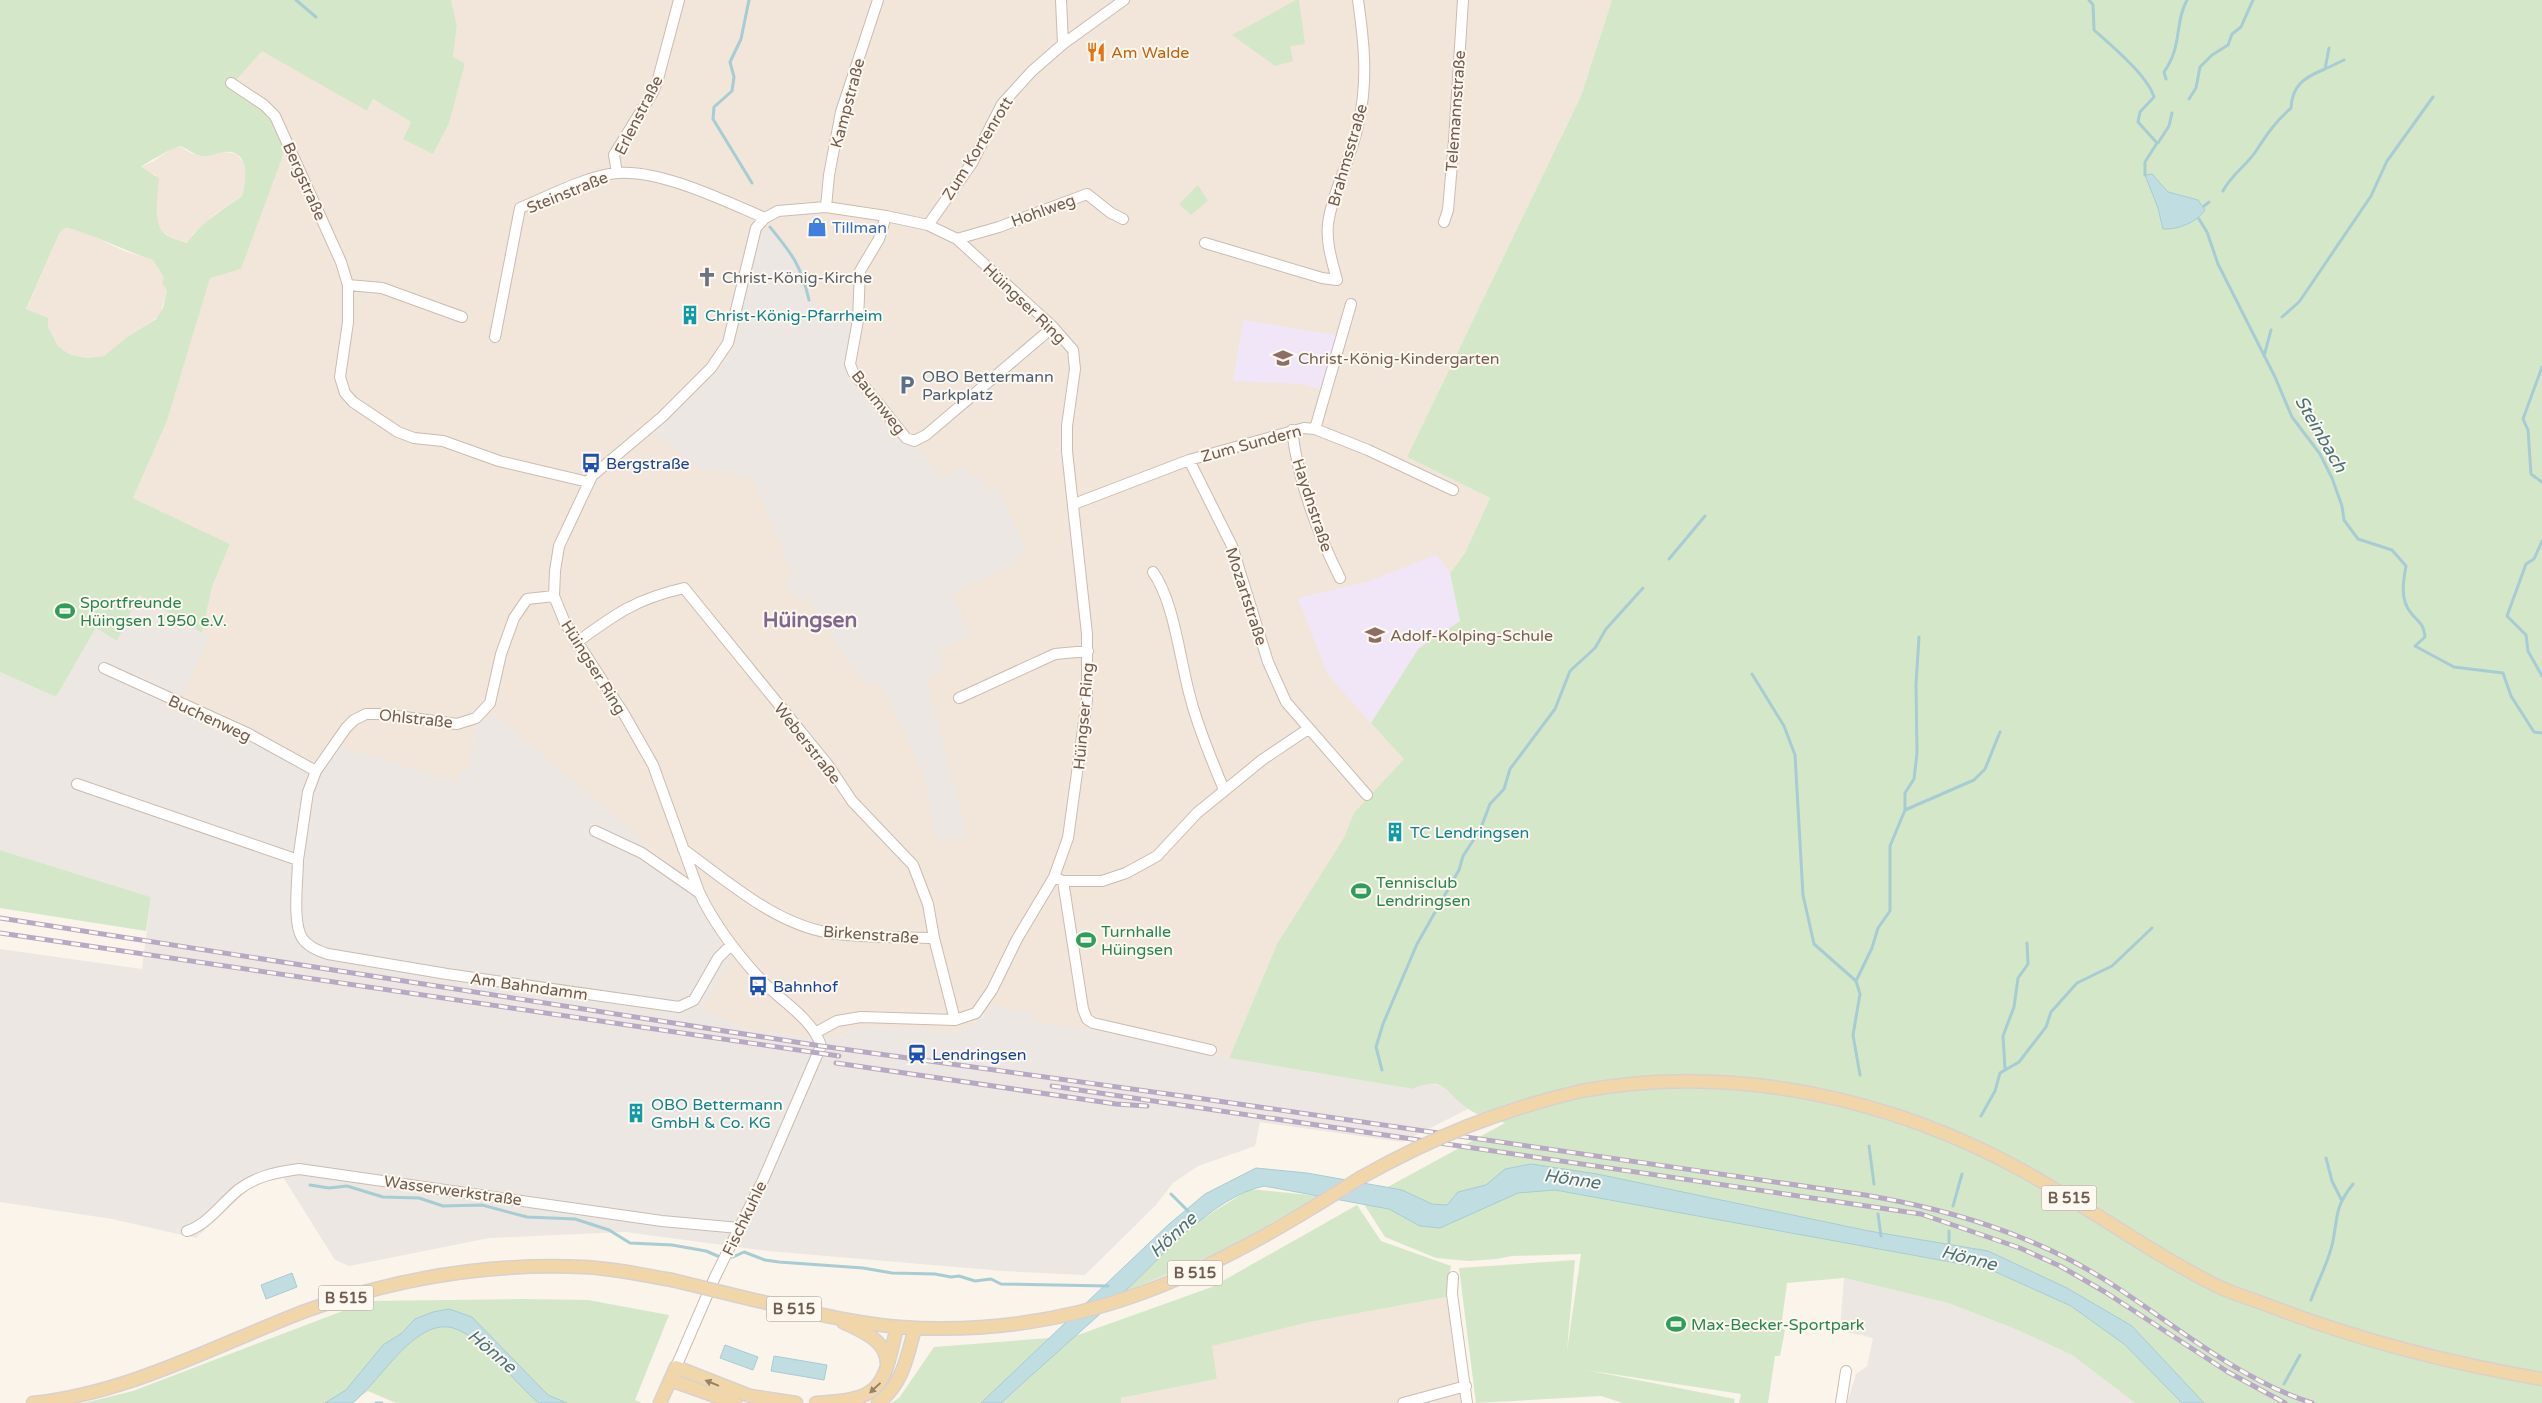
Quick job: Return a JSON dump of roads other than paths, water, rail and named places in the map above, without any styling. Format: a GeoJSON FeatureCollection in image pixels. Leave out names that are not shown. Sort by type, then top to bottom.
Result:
{"type":"FeatureCollection","features":[{"type":"Feature","properties":{"kind":"main road","name":"B 515"},"geometry":{"type":"LineString","coordinates":[[33,1403],[70,1397],[157,1372],[309,1310],[370,1291],[455,1272],[491,1269],[584,1267],[672,1280],[834,1318],[897,1327],[946,1329],[980,1327],[1077,1314],[1148,1292],[1230,1256],[1282,1228],[1392,1160],[1457,1129],[1502,1112],[1581,1091],[1646,1082],[1724,1082],[1767,1086],[1850,1102],[1952,1138],[2027,1173],[2182,1268],[2220,1287],[2306,1321],[2383,1345],[2542,1379]]}},
{"type":"Feature","properties":{"kind":"main road","name":"B 515"},"geometry":{"type":"LineString","coordinates":[[834,1318],[874,1339],[885,1352],[887,1368]]}},
{"type":"Feature","properties":{"kind":"main road"},"geometry":{"type":"LineString","coordinates":[[816,1403],[848,1400],[870,1393],[883,1380],[897,1327]]}},
{"type":"Feature","properties":{"kind":"main road"},"geometry":{"type":"LineString","coordinates":[[878,1403],[887,1396],[901,1376],[915,1328]]}},
{"type":"Feature","properties":{"kind":"main road","name":"Fischkuhle"},"geometry":{"type":"LineString","coordinates":[[660,1403],[676,1366]]}},
{"type":"Feature","properties":{"kind":"main road"},"geometry":{"type":"LineString","coordinates":[[676,1366],[750,1396],[796,1403]]}},
{"type":"Feature","properties":{"kind":"main road"},"geometry":{"type":"LineString","coordinates":[[670,1380],[735,1403]]}},
{"type":"Feature","properties":{"kind":"street","name":"Erlenstraße"},"geometry":{"type":"LineString","coordinates":[[617,173],[614,155],[658,79],[666,56],[679,0]]}},
{"type":"Feature","properties":{"kind":"street","name":"Kampstraße"},"geometry":{"type":"LineString","coordinates":[[826,207],[829,175],[841,112],[878,0]]}},
{"type":"Feature","properties":{"kind":"street"},"geometry":{"type":"LineString","coordinates":[[1060,0],[1062,44]]}},
{"type":"Feature","properties":{"kind":"street","name":"Zum Kortenrott"},"geometry":{"type":"LineString","coordinates":[[928,226],[972,163],[1002,104],[1032,71],[1062,44],[1124,0]]}},
{"type":"Feature","properties":{"kind":"street","name":"Brahmsstraße"},"geometry":{"type":"LineString","coordinates":[[1205,243],[1322,278],[1337,280],[1329,251],[1328,224],[1354,146],[1366,81],[1363,33],[1358,0]]}},
{"type":"Feature","properties":{"kind":"street","name":"Telemannstraße"},"geometry":{"type":"LineString","coordinates":[[1444,222],[1448,210],[1454,141],[1463,0]]}},
{"type":"Feature","properties":{"kind":"street","name":"Bergstraße"},"geometry":{"type":"LineString","coordinates":[[231,83],[264,105],[275,116],[337,253],[348,285],[348,322],[340,377],[345,393],[353,402],[398,432],[414,438],[443,441],[499,461],[588,482]]}},
{"type":"Feature","properties":{"kind":"street","name":"Steinstraße"},"geometry":{"type":"LineString","coordinates":[[495,337],[520,208],[601,176],[617,173],[640,173],[703,192],[765,218]]}},
{"type":"Feature","properties":{"kind":"street","name":"Hohlweg"},"geometry":{"type":"LineString","coordinates":[[957,239],[998,227],[1087,194],[1111,213],[1123,219]]}},
{"type":"Feature","properties":{"kind":"street","name":"Hüingser Ring"},"geometry":{"type":"LineString","coordinates":[[554,596],[576,643],[624,714],[653,765],[699,892],[709,913],[731,945],[762,981],[815,1033],[837,1021],[861,1017],[955,1020],[976,1013],[992,990],[1017,939],[1058,879],[1068,838],[1075,794],[1087,700],[1088,652],[1067,451],[1067,426],[1075,363],[1073,350],[1053,327],[957,239],[928,226],[886,216],[826,207],[778,211],[765,218]]}},
{"type":"Feature","properties":{"kind":"street","name":"Baumweg"},"geometry":{"type":"LineString","coordinates":[[886,216],[879,239],[860,271],[858,320],[850,364],[853,372],[906,438],[914,441],[926,435],[1053,327]]}},
{"type":"Feature","properties":{"kind":"street"},"geometry":{"type":"LineString","coordinates":[[554,596],[559,546],[588,482],[598,469],[662,417],[711,368],[728,343],[756,228],[765,218]]}},
{"type":"Feature","properties":{"kind":"street"},"geometry":{"type":"LineString","coordinates":[[348,285],[382,288],[462,316]]}},
{"type":"Feature","properties":{"kind":"street"},"geometry":{"type":"LineString","coordinates":[[1315,429],[1351,304]]}},
{"type":"Feature","properties":{"kind":"street","name":"Zum Sundern"},"geometry":{"type":"LineString","coordinates":[[1074,504],[1189,460],[1292,430],[1315,429],[1368,450],[1453,490]]}},
{"type":"Feature","properties":{"kind":"street","name":"Haydnstraße"},"geometry":{"type":"LineString","coordinates":[[1292,430],[1294,449],[1307,495],[1324,545],[1340,578]]}},
{"type":"Feature","properties":{"kind":"street","name":"Mozartstraße"},"geometry":{"type":"LineString","coordinates":[[1189,460],[1232,546],[1268,662],[1286,702],[1366,795]]}},
{"type":"Feature","properties":{"kind":"street"},"geometry":{"type":"LineString","coordinates":[[1153,572],[1164,590],[1191,701],[1204,743],[1224,790]]}},
{"type":"Feature","properties":{"kind":"street","name":"Weberstraße"},"geometry":{"type":"LineString","coordinates":[[576,643],[626,608],[653,595],[684,588],[828,765],[852,801],[913,865],[928,904],[934,938],[955,1020]]}},
{"type":"Feature","properties":{"kind":"street","name":"Ohlstraße"},"geometry":{"type":"LineString","coordinates":[[302,937],[297,923],[298,860],[308,792],[316,771],[346,728],[354,720],[366,714],[382,714],[457,724],[476,718],[490,703],[501,654],[514,618],[528,599],[554,596]]}},
{"type":"Feature","properties":{"kind":"street"},"geometry":{"type":"LineString","coordinates":[[959,698],[1055,654],[1088,652]]}},
{"type":"Feature","properties":{"kind":"street","name":"Buchenweg"},"geometry":{"type":"LineString","coordinates":[[104,668],[247,734],[316,771]]}},
{"type":"Feature","properties":{"kind":"street"},"geometry":{"type":"LineString","coordinates":[[1211,1050],[1093,1023],[1087,1019],[1083,1009],[1058,879],[1102,881],[1126,873],[1157,856],[1177,832],[1224,790],[1262,760],[1308,729]]}},
{"type":"Feature","properties":{"kind":"street"},"geometry":{"type":"LineString","coordinates":[[76,784],[298,860]]}},
{"type":"Feature","properties":{"kind":"street"},"geometry":{"type":"LineString","coordinates":[[595,831],[642,854],[699,892]]}},
{"type":"Feature","properties":{"kind":"street","name":"Birkenstraße"},"geometry":{"type":"LineString","coordinates":[[683,848],[758,904],[801,925],[837,934],[934,938]]}},
{"type":"Feature","properties":{"kind":"street","name":"Am Bahndamm"},"geometry":{"type":"LineString","coordinates":[[302,937],[312,948],[328,954],[673,1007],[680,1007],[694,1000],[718,958],[731,945]]}},
{"type":"Feature","properties":{"kind":"street","name":"Fischkuhle"},"geometry":{"type":"LineString","coordinates":[[676,1366],[715,1277],[820,1054],[821,1046],[815,1033]]}},
{"type":"Feature","properties":{"kind":"street","name":"Wasserwerkstraße"},"geometry":{"type":"LineString","coordinates":[[186,1231],[196,1228],[239,1189],[264,1175],[299,1169],[662,1220],[739,1228]]}},
{"type":"Feature","properties":{"kind":"street"},"geometry":{"type":"LineString","coordinates":[[1452,1277],[1452,1294],[1467,1403]]}},
{"type":"Feature","properties":{"kind":"street"},"geometry":{"type":"LineString","coordinates":[[1841,1403],[1846,1371]]}},
{"type":"Feature","properties":{"kind":"street"},"geometry":{"type":"LineString","coordinates":[[1403,1403],[1466,1386]]}},
{"type":"Feature","properties":{"kind":"water"},"geometry":{"type":"Polygon","coordinates":[[[2152,174],[2168,192],[2198,200],[2205,210],[2187,224],[2163,229],[2158,208],[2145,175],[2152,174]]]}},
{"type":"Feature","properties":{"kind":"water","name":"Hönne"},"geometry":{"type":"Polygon","coordinates":[[[1531,1164],[1597,1174],[1869,1231],[1988,1251],[2067,1288],[2132,1326],[2204,1403],[2182,1403],[2124,1344],[2071,1306],[1989,1269],[1555,1190],[1518,1193],[1440,1228],[1420,1226],[1389,1209],[1264,1186],[1245,1192],[1225,1202],[1188,1230],[1123,1293],[1001,1403],[981,1403],[1168,1225],[1205,1194],[1256,1168],[1307,1173],[1402,1190],[1432,1204],[1447,1205],[1458,1192],[1486,1185],[1505,1169],[1531,1164]]]}},
{"type":"Feature","properties":{"kind":"water"},"geometry":{"type":"Polygon","coordinates":[[[292,1273],[297,1287],[266,1299],[261,1285],[292,1273]]]}},
{"type":"Feature","properties":{"kind":"water","name":"Hönne"},"geometry":{"type":"Polygon","coordinates":[[[449,1309],[472,1317],[548,1395],[567,1403],[539,1403],[488,1352],[467,1334],[456,1329],[443,1327],[430,1330],[405,1348],[352,1403],[325,1403],[346,1390],[383,1345],[402,1333],[415,1319],[433,1312],[449,1309]]]}},
{"type":"Feature","properties":{"kind":"water"},"geometry":{"type":"Polygon","coordinates":[[[725,1345],[758,1357],[753,1370],[720,1358],[725,1345]]]}},
{"type":"Feature","properties":{"kind":"water"},"geometry":{"type":"Polygon","coordinates":[[[774,1356],[827,1365],[824,1380],[771,1371],[774,1356]]]}},
{"type":"Feature","properties":{"kind":"waterway"},"geometry":{"type":"LineString","coordinates":[[296,0],[316,17]]}},
{"type":"Feature","properties":{"kind":"waterway"},"geometry":{"type":"LineString","coordinates":[[749,0],[741,39],[730,62],[734,77],[732,91],[714,107],[713,119],[752,183]]}},
{"type":"Feature","properties":{"kind":"waterway","name":"Steinbach"},"geometry":{"type":"LineString","coordinates":[[2089,0],[2093,5],[2094,30],[2137,70],[2154,97],[2140,112],[2138,122],[2157,143],[2145,162],[2145,175]]}},
{"type":"Feature","properties":{"kind":"waterway"},"geometry":{"type":"LineString","coordinates":[[2166,79],[2164,72],[2174,53],[2183,9],[2187,0]]}},
{"type":"Feature","properties":{"kind":"waterway"},"geometry":{"type":"LineString","coordinates":[[2189,99],[2196,88],[2200,67],[2212,55],[2228,45],[2232,34],[2241,27],[2253,0]]}},
{"type":"Feature","properties":{"kind":"waterway"},"geometry":{"type":"LineString","coordinates":[[2223,191],[2272,128],[2291,108],[2294,93],[2301,83],[2311,75],[2325,69],[2329,48]]}},
{"type":"Feature","properties":{"kind":"waterway"},"geometry":{"type":"LineString","coordinates":[[2325,69],[2344,60]]}},
{"type":"Feature","properties":{"kind":"waterway"},"geometry":{"type":"LineString","coordinates":[[2282,317],[2299,302],[2310,286],[2371,196],[2387,161],[2433,97]]}},
{"type":"Feature","properties":{"kind":"waterway"},"geometry":{"type":"LineString","coordinates":[[2158,143],[2169,126],[2172,113]]}},
{"type":"Feature","properties":{"kind":"waterway"},"geometry":{"type":"LineString","coordinates":[[2204,206],[2209,202]]}},
{"type":"Feature","properties":{"kind":"waterway","name":"Steinbach"},"geometry":{"type":"LineString","coordinates":[[2199,219],[2207,232],[2218,264],[2275,377],[2292,417],[2320,454],[2332,478],[2342,506],[2344,520],[2358,539],[2392,550],[2406,566],[2403,584],[2405,602],[2422,626],[2425,637],[2415,646],[2454,667],[2503,673],[2511,696],[2534,732],[2542,733]]}},
{"type":"Feature","properties":{"kind":"waterway"},"geometry":{"type":"LineString","coordinates":[[770,227],[795,260],[803,278],[809,300]]}},
{"type":"Feature","properties":{"kind":"waterway"},"geometry":{"type":"LineString","coordinates":[[2264,356],[2271,330]]}},
{"type":"Feature","properties":{"kind":"waterway"},"geometry":{"type":"LineString","coordinates":[[2542,367],[2523,419],[2528,430],[2531,474],[2542,482]]}},
{"type":"Feature","properties":{"kind":"waterway"},"geometry":{"type":"LineString","coordinates":[[1669,559],[1705,516]]}},
{"type":"Feature","properties":{"kind":"waterway"},"geometry":{"type":"LineString","coordinates":[[2542,541],[2534,559],[2526,564],[2507,616],[2526,635],[2528,651],[2542,676]]}},
{"type":"Feature","properties":{"kind":"waterway"},"geometry":{"type":"LineString","coordinates":[[1382,1070],[1376,1047],[1383,1024],[1417,944],[1459,870],[1463,856],[1480,830],[1490,804],[1504,789],[1510,769],[1555,709],[1570,671],[1595,648],[1606,629],[1643,588]]}},
{"type":"Feature","properties":{"kind":"waterway"},"geometry":{"type":"LineString","coordinates":[[1860,1075],[1853,1035],[1860,994],[1856,981],[1872,948],[1878,928],[1890,911],[1890,846],[1905,810],[1905,793],[1914,779],[1917,753],[1916,684],[1919,637]]}},
{"type":"Feature","properties":{"kind":"waterway"},"geometry":{"type":"LineString","coordinates":[[1752,674],[1784,726],[1795,755],[1803,895],[1814,944],[1856,981]]}},
{"type":"Feature","properties":{"kind":"waterway"},"geometry":{"type":"LineString","coordinates":[[1905,810],[1974,780],[1985,769],[2000,732]]}},
{"type":"Feature","properties":{"kind":"waterway"},"geometry":{"type":"LineString","coordinates":[[1981,1116],[1995,1091],[2000,1073],[2019,1062],[2046,1027],[2051,1012],[2077,983],[2112,966],[2152,928]]}},
{"type":"Feature","properties":{"kind":"waterway"},"geometry":{"type":"LineString","coordinates":[[2005,1069],[2003,1036],[2014,1007],[2018,978],[2028,964],[2027,943]]}},
{"type":"Feature","properties":{"kind":"waterway"},"geometry":{"type":"LineString","coordinates":[[1869,1146],[1874,1184]]}},
{"type":"Feature","properties":{"kind":"waterway"},"geometry":{"type":"LineString","coordinates":[[2326,1158],[2332,1181],[2341,1199]]}},
{"type":"Feature","properties":{"kind":"waterway"},"geometry":{"type":"LineString","coordinates":[[1953,1206],[1962,1174]]}},
{"type":"Feature","properties":{"kind":"waterway"},"geometry":{"type":"LineString","coordinates":[[2311,1300],[2331,1248],[2340,1205],[2353,1184]]}},
{"type":"Feature","properties":{"kind":"waterway"},"geometry":{"type":"LineString","coordinates":[[310,1185],[329,1188],[347,1186],[383,1197],[419,1198],[443,1206],[482,1205],[527,1217],[575,1219],[609,1230],[630,1243],[672,1245],[706,1251],[720,1257],[733,1257],[744,1252],[765,1260],[779,1262],[863,1268],[892,1273],[959,1276],[975,1281],[991,1279],[1001,1284],[1108,1286]]}},
{"type":"Feature","properties":{"kind":"waterway","name":"Hönne"},"geometry":{"type":"LineString","coordinates":[[1171,1194],[1188,1211]]}},
{"type":"Feature","properties":{"kind":"waterway"},"geometry":{"type":"LineString","coordinates":[[1878,1214],[1881,1236]]}},
{"type":"Feature","properties":{"kind":"waterway","name":"Hönne"},"geometry":{"type":"LineString","coordinates":[[1949,1231],[1949,1248]]}},
{"type":"Feature","properties":{"kind":"waterway"},"geometry":{"type":"LineString","coordinates":[[2284,1384],[2300,1355]]}},
{"type":"Feature","properties":{"kind":"waterway"},"geometry":{"type":"LineString","coordinates":[[376,1403],[382,1403]]}},
{"type":"Feature","properties":{"kind":"railway"},"geometry":{"type":"LineString","coordinates":[[0,918],[821,1046],[1204,1099],[1897,1201],[1961,1217],[2022,1238],[2052,1251],[2110,1283],[2233,1366],[2285,1393],[2312,1403]]}},
{"type":"Feature","properties":{"kind":"railway"},"geometry":{"type":"LineString","coordinates":[[0,933],[839,1056]]}},
{"type":"Feature","properties":{"kind":"railway"},"geometry":{"type":"LineString","coordinates":[[836,1063],[1116,1104],[1147,1106]]}},
{"type":"Feature","properties":{"kind":"railway"},"geometry":{"type":"LineString","coordinates":[[1052,1086],[1921,1214],[2020,1248],[2060,1266],[2105,1292],[2228,1372],[2285,1403]]}},
{"type":"Feature","properties":{"kind":"place","name":"Am Walde"},"geometry":{"type":"Point","coordinates":[1096,52]}},
{"type":"Feature","properties":{"kind":"place","name":"Tillman"},"geometry":{"type":"Point","coordinates":[817,227]}},
{"type":"Feature","properties":{"kind":"place","name":"Christ-König-Kirche"},"geometry":{"type":"Point","coordinates":[707,277]}},
{"type":"Feature","properties":{"kind":"place","name":"Christ-König-Pfarrheim"},"geometry":{"type":"Point","coordinates":[690,315]}},
{"type":"Feature","properties":{"kind":"place","name":"Christ-König-Kindergarten"},"geometry":{"type":"Point","coordinates":[1283,358]}},
{"type":"Feature","properties":{"kind":"place","name":"OBO Bettermann Parkplatz"},"geometry":{"type":"Point","coordinates":[907,385]}},
{"type":"Feature","properties":{"kind":"place","name":"Bergstraße"},"geometry":{"type":"Point","coordinates":[591,463]}},
{"type":"Feature","properties":{"kind":"place","name":"Sportfreunde Hüingsen 1950 e.V."},"geometry":{"type":"Point","coordinates":[65,611]}},
{"type":"Feature","properties":{"kind":"place","name":"Adolf-Kolping-Schule"},"geometry":{"type":"Point","coordinates":[1375,635]}},
{"type":"Feature","properties":{"kind":"place","name":"TC Lendringsen"},"geometry":{"type":"Point","coordinates":[1395,832]}},
{"type":"Feature","properties":{"kind":"place","name":"Tennisclub Lendringsen"},"geometry":{"type":"Point","coordinates":[1361,891]}},
{"type":"Feature","properties":{"kind":"place","name":"Turnhalle Hüingsen"},"geometry":{"type":"Point","coordinates":[1086,940]}},
{"type":"Feature","properties":{"kind":"place","name":"Bahnhof"},"geometry":{"type":"Point","coordinates":[758,986]}},
{"type":"Feature","properties":{"kind":"place","name":"Lendringsen"},"geometry":{"type":"Point","coordinates":[917,1054]}},
{"type":"Feature","properties":{"kind":"place","name":"OBO Bettermann GmbH & Co. KG"},"geometry":{"type":"Point","coordinates":[636,1113]}},
{"type":"Feature","properties":{"kind":"place","name":"Max-Becker-Sportpark"},"geometry":{"type":"Point","coordinates":[1676,1324]}},
{"type":"Feature","properties":{"kind":"district","name":"Hüingsen"},"geometry":{"type":"Point","coordinates":[810,620]}}]}
